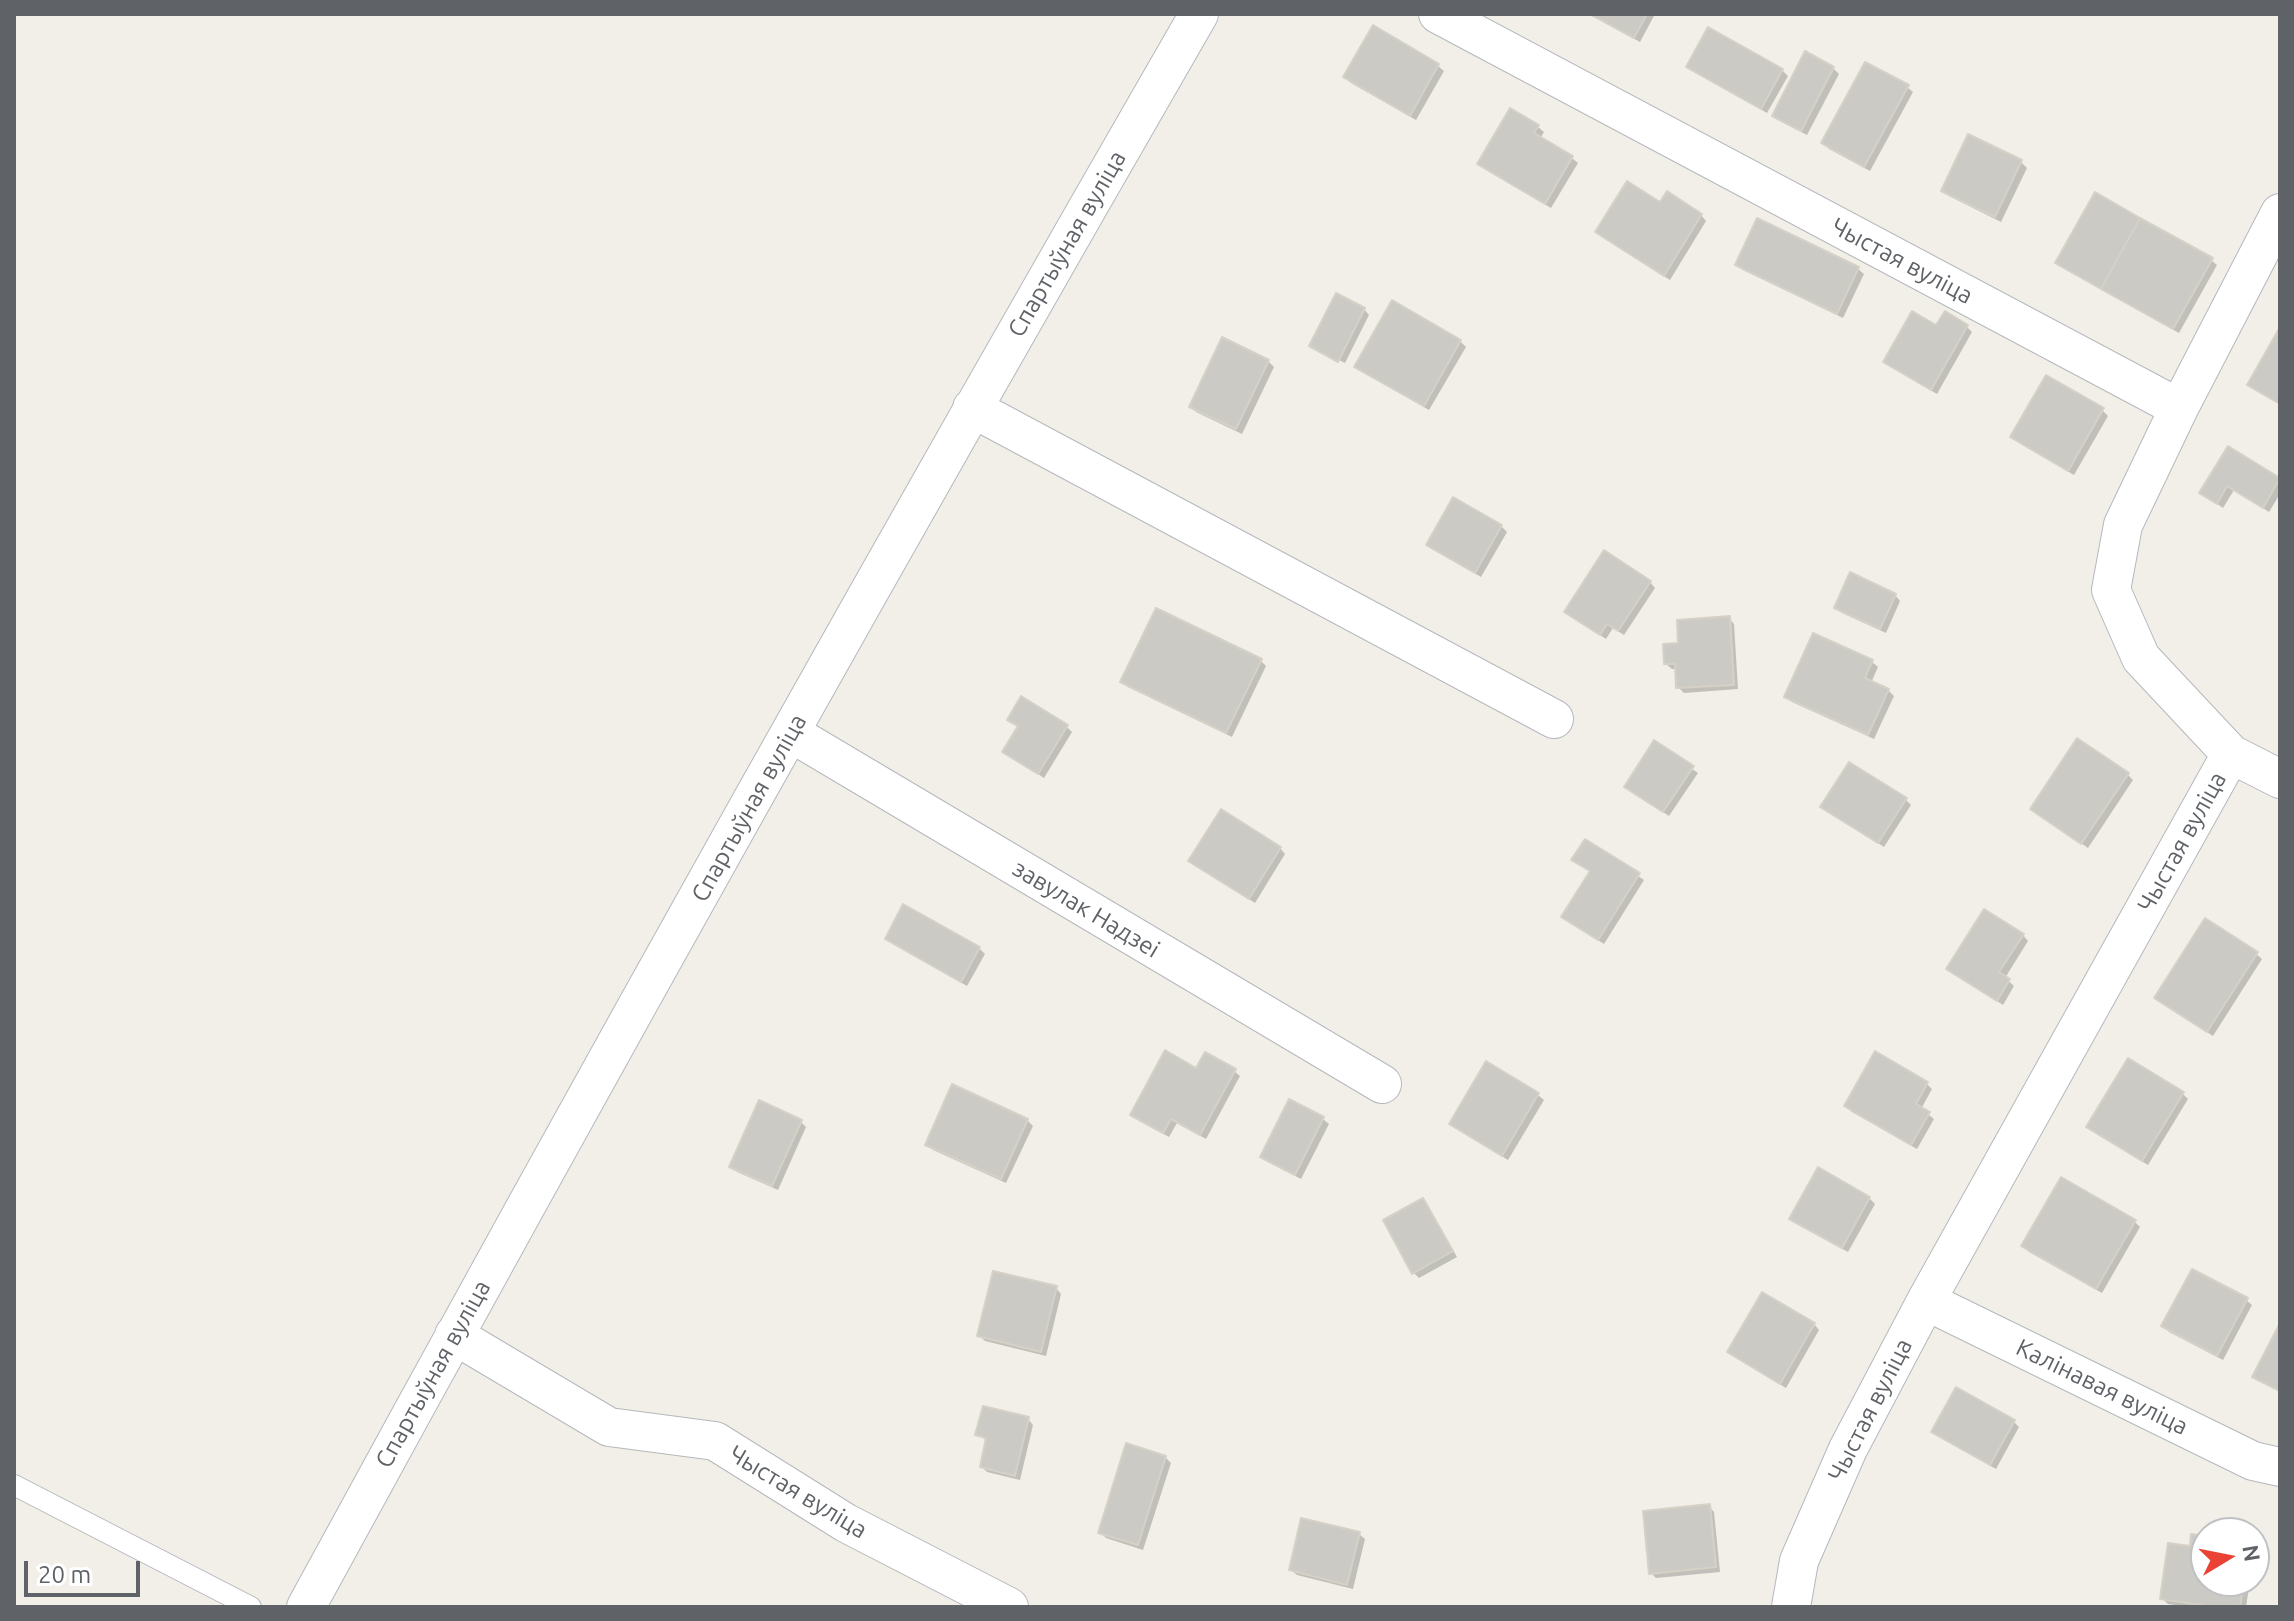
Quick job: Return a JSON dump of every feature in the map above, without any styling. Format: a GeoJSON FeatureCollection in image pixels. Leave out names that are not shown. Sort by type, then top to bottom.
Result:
{"type":"FeatureCollection","features":[{"type":"Feature","properties":{"kind":"street","name":"Спартыўная вуліца"},"geometry":{"type":"LineString","coordinates":[[306,1607],[454,1335],[972,408],[1199,14]]}},
{"type":"Feature","properties":{"kind":"street","name":"Чыстая вуліца"},"geometry":{"type":"LineString","coordinates":[[1438,14],[2179,408],[2123,525],[2111,590],[2141,658],[2231,754],[1926,1301],[1842,1463],[1799,1561],[1791,1607]]}},
{"type":"Feature","properties":{"kind":"street"},"geometry":{"type":"LineString","coordinates":[[2179,408],[2280,213]]}},
{"type":"Feature","properties":{"kind":"street"},"geometry":{"type":"LineString","coordinates":[[972,408],[1554,719]]}},
{"type":"Feature","properties":{"kind":"street","name":"завулак Надзеі"},"geometry":{"type":"LineString","coordinates":[[791,733],[1382,1084]]}},
{"type":"Feature","properties":{"kind":"street"},"geometry":{"type":"LineString","coordinates":[[2231,754],[2280,779]]}},
{"type":"Feature","properties":{"kind":"street","name":"Калінавая вуліца"},"geometry":{"type":"LineString","coordinates":[[1926,1301],[2253,1461],[2280,1467]]}},
{"type":"Feature","properties":{"kind":"street","name":"Чыстая вуліца"},"geometry":{"type":"LineString","coordinates":[[454,1335],[609,1427],[715,1441],[846,1523],[1009,1607]]}},
{"type":"Feature","properties":{"kind":"lane"},"geometry":{"type":"LineString","coordinates":[[14,1485],[251,1607]]}},
{"type":"Feature","properties":{"kind":"building"},"geometry":{"type":"Polygon","coordinates":[[[1590,14],[1647,14],[1634,38],[1590,14]]]}},
{"type":"Feature","properties":{"kind":"building"},"geometry":{"type":"Polygon","coordinates":[[[1373,25],[1439,64],[1410,116],[1343,77],[1373,25]]]}},
{"type":"Feature","properties":{"kind":"building"},"geometry":{"type":"Polygon","coordinates":[[[1708,27],[1783,69],[1761,109],[1686,67],[1708,27]]]}},
{"type":"Feature","properties":{"kind":"building"},"geometry":{"type":"Polygon","coordinates":[[[1805,51],[1834,67],[1801,131],[1772,116],[1805,51]]]}},
{"type":"Feature","properties":{"kind":"building"},"geometry":{"type":"Polygon","coordinates":[[[1865,62],[1909,85],[1864,167],[1821,143],[1865,62]]]}},
{"type":"Feature","properties":{"kind":"building"},"geometry":{"type":"Polygon","coordinates":[[[1510,108],[1539,125],[1534,133],[1573,156],[1545,204],[1477,164],[1510,108]]]}},
{"type":"Feature","properties":{"kind":"building"},"geometry":{"type":"Polygon","coordinates":[[[1968,134],[2022,160],[1995,217],[1941,191],[1968,134]]]}},
{"type":"Feature","properties":{"kind":"building"},"geometry":{"type":"Polygon","coordinates":[[[1627,181],[1660,202],[1667,191],[1702,214],[1664,276],[1595,232],[1627,181]]]}},
{"type":"Feature","properties":{"kind":"building"},"geometry":{"type":"Polygon","coordinates":[[[2095,192],[2140,218],[2101,289],[2055,263],[2095,192]]]}},
{"type":"Feature","properties":{"kind":"building"},"geometry":{"type":"Polygon","coordinates":[[[1757,218],[1859,267],[1837,314],[1735,265],[1757,218]]]}},
{"type":"Feature","properties":{"kind":"building"},"geometry":{"type":"Polygon","coordinates":[[[2140,218],[2213,258],[2173,329],[2101,289],[2140,218]]]}},
{"type":"Feature","properties":{"kind":"building"},"geometry":{"type":"Polygon","coordinates":[[[1336,293],[1365,308],[1338,362],[1309,346],[1336,293]]]}},
{"type":"Feature","properties":{"kind":"building"},"geometry":{"type":"Polygon","coordinates":[[[1392,300],[1461,340],[1424,406],[1354,367],[1392,300]]]}},
{"type":"Feature","properties":{"kind":"building"},"geometry":{"type":"Polygon","coordinates":[[[1912,311],[1936,325],[1945,311],[1968,325],[1931,390],[1883,362],[1912,311]]]}},
{"type":"Feature","properties":{"kind":"building"},"geometry":{"type":"Polygon","coordinates":[[[2280,327],[2280,404],[2247,385],[2280,327]]]}},
{"type":"Feature","properties":{"kind":"building"},"geometry":{"type":"Polygon","coordinates":[[[1222,337],[1269,360],[1236,429],[1189,407],[1222,337]]]}},
{"type":"Feature","properties":{"kind":"building"},"geometry":{"type":"Polygon","coordinates":[[[2046,375],[2104,408],[2068,471],[2010,437],[2046,375]]]}},
{"type":"Feature","properties":{"kind":"building"},"geometry":{"type":"Polygon","coordinates":[[[2228,446],[2280,478],[2263,508],[2227,486],[2217,504],[2199,493],[2228,446]]]}},
{"type":"Feature","properties":{"kind":"building"},"geometry":{"type":"Polygon","coordinates":[[[1453,497],[1502,525],[1475,573],[1426,545],[1453,497]]]}},
{"type":"Feature","properties":{"kind":"building"},"geometry":{"type":"Polygon","coordinates":[[[1604,550],[1651,581],[1618,631],[1607,624],[1600,635],[1564,612],[1604,550]]]}},
{"type":"Feature","properties":{"kind":"building"},"geometry":{"type":"Polygon","coordinates":[[[1850,572],[1896,594],[1880,629],[1834,608],[1850,572]]]}},
{"type":"Feature","properties":{"kind":"building"},"geometry":{"type":"Polygon","coordinates":[[[1156,608],[1262,659],[1226,733],[1120,682],[1156,608]]]}},
{"type":"Feature","properties":{"kind":"building"},"geometry":{"type":"Polygon","coordinates":[[[1730,616],[1734,685],[1676,688],[1675,664],[1664,664],[1663,644],[1678,643],[1677,620],[1730,616]]]}},
{"type":"Feature","properties":{"kind":"building"},"geometry":{"type":"Polygon","coordinates":[[[1813,633],[1873,660],[1865,678],[1889,689],[1868,735],[1784,697],[1813,633]]]}},
{"type":"Feature","properties":{"kind":"building"},"geometry":{"type":"Polygon","coordinates":[[[1021,696],[1068,725],[1038,774],[1002,752],[1018,726],[1007,720],[1021,696]]]}},
{"type":"Feature","properties":{"kind":"building"},"geometry":{"type":"Polygon","coordinates":[[[2077,738],[2129,773],[2081,844],[2030,809],[2077,738]]]}},
{"type":"Feature","properties":{"kind":"building"},"geometry":{"type":"Polygon","coordinates":[[[1654,740],[1694,766],[1663,812],[1624,787],[1654,740]]]}},
{"type":"Feature","properties":{"kind":"building"},"geometry":{"type":"Polygon","coordinates":[[[1849,762],[1907,798],[1878,843],[1820,807],[1849,762]]]}},
{"type":"Feature","properties":{"kind":"building"},"geometry":{"type":"Polygon","coordinates":[[[1221,809],[1281,847],[1249,899],[1188,861],[1221,809]]]}},
{"type":"Feature","properties":{"kind":"building"},"geometry":{"type":"Polygon","coordinates":[[[1585,839],[1640,873],[1598,940],[1561,917],[1590,871],[1571,860],[1585,839]]]}},
{"type":"Feature","properties":{"kind":"building"},"geometry":{"type":"Polygon","coordinates":[[[903,904],[980,947],[961,982],[885,939],[903,904]]]}},
{"type":"Feature","properties":{"kind":"building"},"geometry":{"type":"Polygon","coordinates":[[[1984,909],[2024,934],[1999,972],[2010,979],[1997,1001],[1946,969],[1984,909]]]}},
{"type":"Feature","properties":{"kind":"building"},"geometry":{"type":"Polygon","coordinates":[[[2205,918],[2258,952],[2207,1032],[2154,998],[2205,918]]]}},
{"type":"Feature","properties":{"kind":"building"},"geometry":{"type":"Polygon","coordinates":[[[1165,1050],[1196,1068],[1205,1052],[1236,1069],[1200,1135],[1171,1119],[1163,1133],[1130,1115],[1165,1050]]]}},
{"type":"Feature","properties":{"kind":"building"},"geometry":{"type":"Polygon","coordinates":[[[1875,1051],[1928,1082],[1916,1104],[1930,1112],[1911,1145],[1844,1106],[1875,1051]]]}},
{"type":"Feature","properties":{"kind":"building"},"geometry":{"type":"Polygon","coordinates":[[[2128,1058],[2184,1092],[2142,1161],[2086,1127],[2128,1058]]]}},
{"type":"Feature","properties":{"kind":"building"},"geometry":{"type":"Polygon","coordinates":[[[1486,1061],[1539,1093],[1502,1156],[1449,1124],[1486,1061]]]}},
{"type":"Feature","properties":{"kind":"building"},"geometry":{"type":"Polygon","coordinates":[[[952,1084],[1028,1119],[1001,1179],[925,1145],[952,1084]]]}},
{"type":"Feature","properties":{"kind":"building"},"geometry":{"type":"Polygon","coordinates":[[[1289,1099],[1324,1117],[1295,1175],[1260,1157],[1289,1099]]]}},
{"type":"Feature","properties":{"kind":"building"},"geometry":{"type":"Polygon","coordinates":[[[759,1100],[802,1120],[772,1186],[729,1167],[759,1100]]]}},
{"type":"Feature","properties":{"kind":"building"},"geometry":{"type":"Polygon","coordinates":[[[1818,1167],[1870,1197],[1842,1248],[1789,1219],[1818,1167]]]}},
{"type":"Feature","properties":{"kind":"building"},"geometry":{"type":"Polygon","coordinates":[[[2061,1177],[2136,1220],[2096,1289],[2021,1246],[2061,1177]]]}},
{"type":"Feature","properties":{"kind":"building"},"geometry":{"type":"Polygon","coordinates":[[[1423,1198],[1453,1251],[1412,1274],[1383,1220],[1423,1198]]]}},
{"type":"Feature","properties":{"kind":"building"},"geometry":{"type":"Polygon","coordinates":[[[2192,1269],[2248,1298],[2217,1356],[2161,1326],[2192,1269]]]}},
{"type":"Feature","properties":{"kind":"building"},"geometry":{"type":"Polygon","coordinates":[[[993,1271],[1057,1286],[1041,1352],[977,1336],[993,1271]]]}},
{"type":"Feature","properties":{"kind":"building"},"geometry":{"type":"Polygon","coordinates":[[[1762,1292],[1815,1323],[1780,1384],[1727,1352],[1762,1292]]]}},
{"type":"Feature","properties":{"kind":"building"},"geometry":{"type":"Polygon","coordinates":[[[2280,1323],[2280,1391],[2252,1377],[2280,1323]]]}},
{"type":"Feature","properties":{"kind":"building"},"geometry":{"type":"Polygon","coordinates":[[[1956,1387],[2015,1420],[1990,1465],[1931,1432],[1956,1387]]]}},
{"type":"Feature","properties":{"kind":"building"},"geometry":{"type":"Polygon","coordinates":[[[983,1406],[1029,1417],[1015,1476],[980,1467],[986,1438],[975,1435],[983,1406]]]}},
{"type":"Feature","properties":{"kind":"building"},"geometry":{"type":"Polygon","coordinates":[[[1126,1443],[1166,1456],[1138,1545],[1098,1533],[1126,1443]]]}},
{"type":"Feature","properties":{"kind":"building"},"geometry":{"type":"Polygon","coordinates":[[[1710,1504],[1716,1567],[1649,1574],[1643,1511],[1710,1504]]]}},
{"type":"Feature","properties":{"kind":"building"},"geometry":{"type":"Polygon","coordinates":[[[1301,1518],[1360,1532],[1347,1585],[1289,1570],[1301,1518]]]}},
{"type":"Feature","properties":{"kind":"building"},"geometry":{"type":"Polygon","coordinates":[[[2168,1543],[2190,1546],[2190,1597],[2242,1597],[2240,1607],[2214,1607],[2160,1599],[2168,1543]]]}}]}
